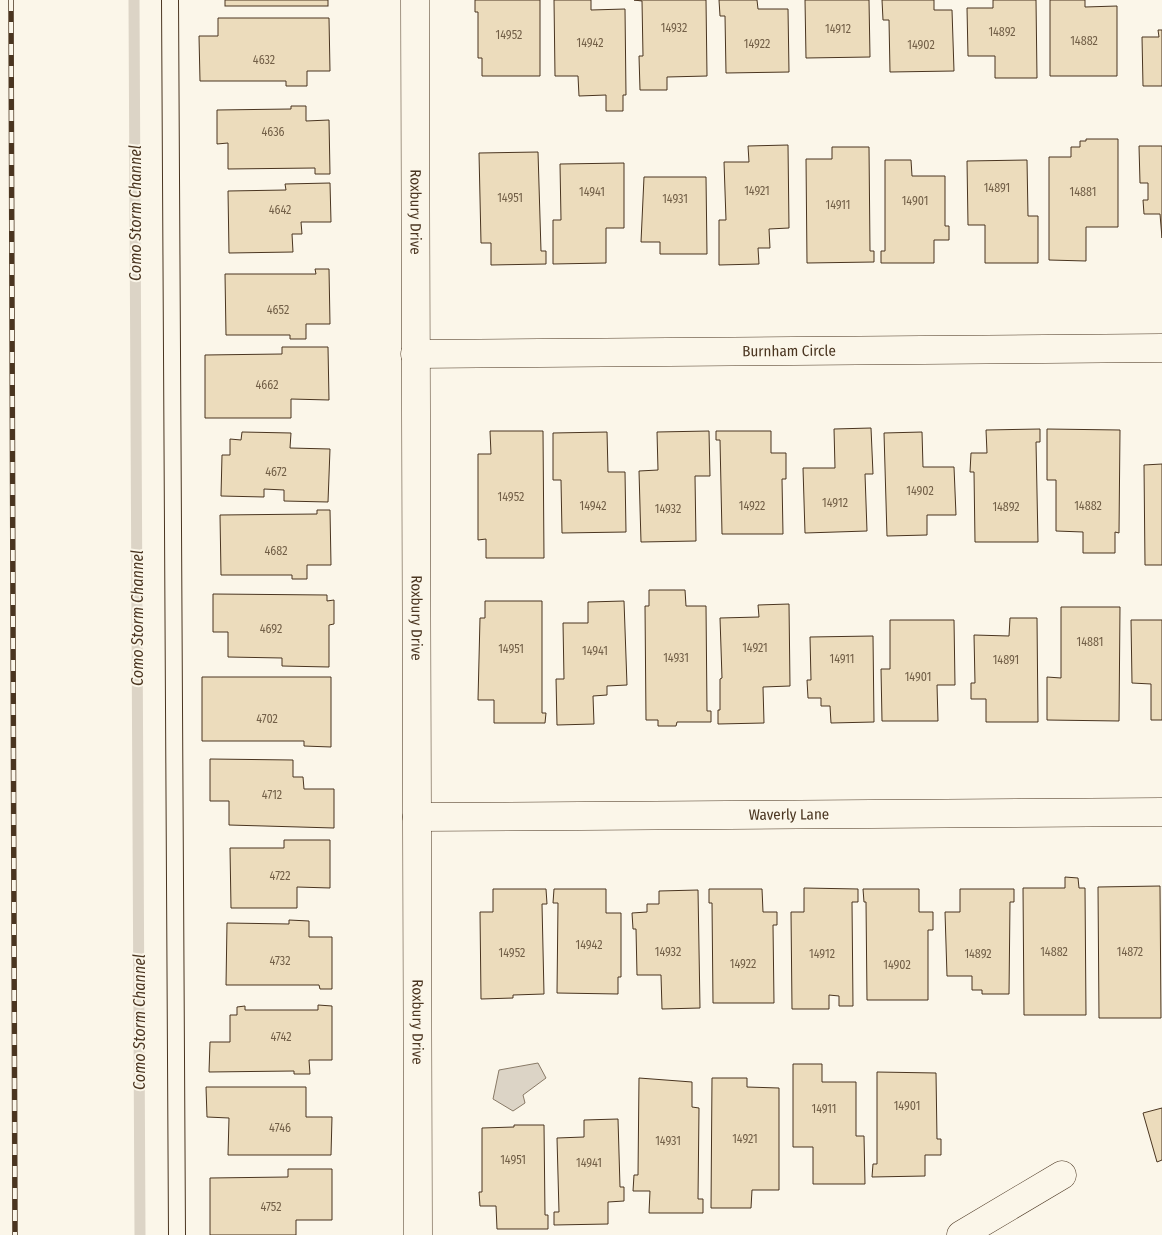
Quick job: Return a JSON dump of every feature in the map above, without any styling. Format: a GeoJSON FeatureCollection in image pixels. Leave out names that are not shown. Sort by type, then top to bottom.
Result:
{"type":"FeatureCollection","features":[{"type":"Feature","properties":{"kind":"street","name":"Roxbury Drive"},"geometry":{"type":"LineString","coordinates":[[415,0],[418,1235]]}},
{"type":"Feature","properties":{"kind":"street","name":"Burnham Circle"},"geometry":{"type":"LineString","coordinates":[[415,354],[1162,348]]}},
{"type":"Feature","properties":{"kind":"street","name":"Waverly Lane"},"geometry":{"type":"LineString","coordinates":[[417,817],[1162,812]]}},
{"type":"Feature","properties":{"kind":"street"},"geometry":{"type":"LineString","coordinates":[[961,1235],[1062,1175]]}},
{"type":"Feature","properties":{"kind":"lane"},"geometry":{"type":"LineString","coordinates":[[170,0],[176,1235]]}},
{"type":"Feature","properties":{"kind":"shaded area"},"geometry":{"type":"Polygon","coordinates":[[[538,1063],[546,1078],[523,1095],[525,1103],[513,1111],[493,1099],[499,1070],[538,1063]]]}},
{"type":"Feature","properties":{"kind":"building"},"geometry":{"type":"Polygon","coordinates":[[[225,0],[328,0],[328,6],[225,6],[225,0]]]}},
{"type":"Feature","properties":{"kind":"building"},"geometry":{"type":"Polygon","coordinates":[[[475,0],[540,0],[540,76],[482,76],[482,58],[478,58],[478,12],[475,12],[475,0]]]}},
{"type":"Feature","properties":{"kind":"building"},"geometry":{"type":"Polygon","coordinates":[[[554,0],[591,0],[591,10],[625,9],[626,95],[623,95],[623,111],[606,111],[606,95],[579,96],[578,76],[555,76],[554,0]]]}},
{"type":"Feature","properties":{"kind":"building"},"geometry":{"type":"Polygon","coordinates":[[[634,0],[706,0],[707,76],[667,77],[667,90],[640,90],[639,56],[643,56],[642,1],[634,0]]]}},
{"type":"Feature","properties":{"kind":"building"},"geometry":{"type":"Polygon","coordinates":[[[719,0],[757,0],[758,9],[788,9],[789,72],[726,73],[725,16],[720,16],[719,0]]]}},
{"type":"Feature","properties":{"kind":"building"},"geometry":{"type":"Polygon","coordinates":[[[805,0],[869,0],[870,57],[806,58],[805,0]]]}},
{"type":"Feature","properties":{"kind":"building"},"geometry":{"type":"Polygon","coordinates":[[[882,0],[934,0],[934,10],[952,10],[954,71],[890,72],[889,20],[883,20],[882,0]]]}},
{"type":"Feature","properties":{"kind":"building"},"geometry":{"type":"Polygon","coordinates":[[[993,0],[1036,0],[1037,78],[995,78],[995,56],[968,56],[967,8],[993,8],[993,0]]]}},
{"type":"Feature","properties":{"kind":"building"},"geometry":{"type":"Polygon","coordinates":[[[1050,0],[1085,0],[1085,7],[1117,6],[1117,76],[1050,76],[1050,0]]]}},
{"type":"Feature","properties":{"kind":"building"},"geometry":{"type":"Polygon","coordinates":[[[218,18],[329,18],[330,71],[307,71],[307,86],[286,86],[286,81],[200,81],[199,36],[218,36],[218,18]]]}},
{"type":"Feature","properties":{"kind":"building"},"geometry":{"type":"Polygon","coordinates":[[[1158,30],[1162,30],[1162,86],[1143,86],[1142,37],[1159,37],[1158,30]]]}},
{"type":"Feature","properties":{"kind":"building"},"geometry":{"type":"Polygon","coordinates":[[[291,106],[306,106],[306,121],[329,120],[330,174],[315,174],[315,168],[228,169],[228,143],[217,144],[217,110],[291,109],[291,106]]]}},
{"type":"Feature","properties":{"kind":"building"},"geometry":{"type":"Polygon","coordinates":[[[1086,139],[1118,139],[1118,227],[1086,227],[1086,261],[1049,260],[1049,157],[1071,157],[1071,147],[1080,147],[1080,141],[1086,141],[1086,139]]]}},
{"type":"Feature","properties":{"kind":"building"},"geometry":{"type":"Polygon","coordinates":[[[788,145],[789,228],[769,229],[770,248],[758,248],[759,264],[719,265],[719,220],[726,220],[724,162],[749,162],[748,146],[788,145]]]}},
{"type":"Feature","properties":{"kind":"building"},"geometry":{"type":"Polygon","coordinates":[[[1139,146],[1162,146],[1162,238],[1160,214],[1144,214],[1143,200],[1148,200],[1148,183],[1140,183],[1139,146]]]}},
{"type":"Feature","properties":{"kind":"building"},"geometry":{"type":"Polygon","coordinates":[[[832,147],[869,147],[870,251],[874,251],[874,262],[807,263],[806,159],[832,159],[832,147]]]}},
{"type":"Feature","properties":{"kind":"building"},"geometry":{"type":"Polygon","coordinates":[[[538,152],[541,251],[546,251],[546,264],[491,265],[491,243],[481,243],[479,153],[538,152]]]}},
{"type":"Feature","properties":{"kind":"building"},"geometry":{"type":"Polygon","coordinates":[[[885,160],[911,160],[912,176],[945,176],[945,226],[949,226],[949,240],[934,240],[934,263],[881,263],[881,251],[885,251],[885,160]]]}},
{"type":"Feature","properties":{"kind":"building"},"geometry":{"type":"Polygon","coordinates":[[[1027,160],[1028,216],[1038,216],[1038,263],[985,263],[985,225],[968,225],[967,161],[1027,160]]]}},
{"type":"Feature","properties":{"kind":"building"},"geometry":{"type":"Polygon","coordinates":[[[624,163],[624,228],[606,228],[606,263],[553,264],[553,220],[561,220],[560,164],[624,163]]]}},
{"type":"Feature","properties":{"kind":"building"},"geometry":{"type":"Polygon","coordinates":[[[644,177],[706,177],[707,254],[660,254],[660,242],[641,242],[644,177]]]}},
{"type":"Feature","properties":{"kind":"building"},"geometry":{"type":"Polygon","coordinates":[[[330,183],[331,222],[301,222],[302,234],[292,234],[293,252],[229,253],[228,191],[286,190],[285,184],[330,183]]]}},
{"type":"Feature","properties":{"kind":"building"},"geometry":{"type":"Polygon","coordinates":[[[315,269],[329,269],[330,324],[306,324],[306,339],[290,339],[290,335],[226,335],[225,274],[316,274],[315,269]]]}},
{"type":"Feature","properties":{"kind":"building"},"geometry":{"type":"Polygon","coordinates":[[[282,347],[328,347],[329,400],[291,399],[291,418],[205,418],[205,355],[282,354],[282,347]]]}},
{"type":"Feature","properties":{"kind":"building"},"geometry":{"type":"Polygon","coordinates":[[[871,428],[873,474],[865,474],[867,531],[805,533],[803,468],[835,468],[834,429],[871,428]]]}},
{"type":"Feature","properties":{"kind":"building"},"geometry":{"type":"Polygon","coordinates":[[[1040,429],[1040,442],[1036,442],[1038,542],[975,542],[974,472],[970,472],[971,453],[987,453],[986,430],[1040,429]]]}},
{"type":"Feature","properties":{"kind":"building"},"geometry":{"type":"Polygon","coordinates":[[[1047,429],[1120,430],[1119,533],[1115,532],[1115,553],[1083,553],[1083,532],[1056,531],[1056,480],[1047,480],[1047,429]]]}},
{"type":"Feature","properties":{"kind":"building"},"geometry":{"type":"Polygon","coordinates":[[[490,431],[543,431],[544,558],[486,558],[486,539],[478,540],[478,454],[491,454],[490,431]]]}},
{"type":"Feature","properties":{"kind":"building"},"geometry":{"type":"Polygon","coordinates":[[[709,431],[710,476],[695,476],[696,541],[641,542],[639,471],[658,470],[657,432],[709,431]]]}},
{"type":"Feature","properties":{"kind":"building"},"geometry":{"type":"Polygon","coordinates":[[[716,431],[771,431],[771,453],[786,453],[786,479],[782,479],[783,534],[722,534],[720,440],[716,440],[716,431]]]}},
{"type":"Feature","properties":{"kind":"building"},"geometry":{"type":"Polygon","coordinates":[[[242,432],[291,433],[290,448],[330,449],[328,502],[284,501],[284,490],[264,489],[264,497],[221,496],[222,455],[230,455],[230,439],[241,440],[242,432]]]}},
{"type":"Feature","properties":{"kind":"building"},"geometry":{"type":"Polygon","coordinates":[[[607,432],[608,472],[625,472],[626,532],[562,533],[561,480],[553,480],[553,433],[607,432]]]}},
{"type":"Feature","properties":{"kind":"building"},"geometry":{"type":"Polygon","coordinates":[[[922,432],[923,467],[954,467],[956,515],[927,515],[927,535],[887,536],[884,433],[922,432]]]}},
{"type":"Feature","properties":{"kind":"building"},"geometry":{"type":"Polygon","coordinates":[[[1162,464],[1162,565],[1145,565],[1144,465],[1162,464]]]}},
{"type":"Feature","properties":{"kind":"building"},"geometry":{"type":"Polygon","coordinates":[[[317,510],[330,510],[331,565],[307,565],[307,579],[292,579],[292,575],[221,575],[220,515],[317,514],[317,510]]]}},
{"type":"Feature","properties":{"kind":"building"},"geometry":{"type":"Polygon","coordinates":[[[649,590],[685,590],[686,606],[706,606],[707,711],[711,711],[711,722],[677,722],[676,726],[658,726],[658,720],[646,720],[645,606],[649,606],[649,590]]]}},
{"type":"Feature","properties":{"kind":"building"},"geometry":{"type":"Polygon","coordinates":[[[213,594],[327,595],[327,601],[334,600],[334,624],[329,625],[329,667],[282,666],[282,658],[228,657],[228,632],[213,632],[213,594]]]}},
{"type":"Feature","properties":{"kind":"building"},"geometry":{"type":"Polygon","coordinates":[[[485,601],[542,601],[542,713],[546,713],[545,723],[494,723],[494,700],[478,700],[480,618],[485,618],[485,601]]]}},
{"type":"Feature","properties":{"kind":"building"},"geometry":{"type":"Polygon","coordinates":[[[624,601],[627,685],[607,686],[607,695],[593,696],[594,724],[557,725],[556,679],[564,679],[563,623],[588,623],[588,602],[624,601]]]}},
{"type":"Feature","properties":{"kind":"building"},"geometry":{"type":"Polygon","coordinates":[[[789,604],[790,686],[763,687],[764,723],[718,724],[720,679],[722,678],[720,618],[759,617],[758,605],[789,604]]]}},
{"type":"Feature","properties":{"kind":"building"},"geometry":{"type":"Polygon","coordinates":[[[1061,607],[1120,607],[1119,721],[1047,720],[1047,677],[1061,678],[1061,607]]]}},
{"type":"Feature","properties":{"kind":"building"},"geometry":{"type":"Polygon","coordinates":[[[1010,618],[1037,618],[1038,722],[986,722],[986,699],[971,699],[971,683],[975,683],[974,635],[1009,636],[1010,618]]]}},
{"type":"Feature","properties":{"kind":"building"},"geometry":{"type":"Polygon","coordinates":[[[890,620],[954,620],[955,685],[937,685],[938,721],[882,721],[881,669],[890,669],[890,620]]]}},
{"type":"Feature","properties":{"kind":"building"},"geometry":{"type":"Polygon","coordinates":[[[1131,620],[1162,620],[1162,720],[1151,720],[1151,684],[1132,683],[1131,620]]]}},
{"type":"Feature","properties":{"kind":"building"},"geometry":{"type":"Polygon","coordinates":[[[873,636],[874,722],[831,723],[830,706],[821,706],[821,698],[808,698],[807,680],[811,680],[810,637],[873,636]]]}},
{"type":"Feature","properties":{"kind":"building"},"geometry":{"type":"Polygon","coordinates":[[[202,677],[331,677],[331,747],[304,746],[304,741],[202,741],[202,677]]]}},
{"type":"Feature","properties":{"kind":"building"},"geometry":{"type":"Polygon","coordinates":[[[210,759],[293,760],[293,777],[303,777],[304,789],[334,789],[334,828],[229,825],[229,801],[210,801],[210,759]]]}},
{"type":"Feature","properties":{"kind":"building"},"geometry":{"type":"Polygon","coordinates":[[[284,840],[330,840],[330,888],[297,887],[297,908],[231,908],[230,848],[284,848],[284,840]]]}},
{"type":"Feature","properties":{"kind":"building"},"geometry":{"type":"Polygon","coordinates":[[[1065,877],[1078,878],[1079,888],[1085,888],[1086,1015],[1024,1015],[1023,888],[1065,888],[1065,877]]]}},
{"type":"Feature","properties":{"kind":"building"},"geometry":{"type":"Polygon","coordinates":[[[1160,886],[1161,1018],[1099,1018],[1098,887],[1160,886]]]}},
{"type":"Feature","properties":{"kind":"building"},"geometry":{"type":"Polygon","coordinates":[[[804,888],[858,889],[858,902],[852,902],[853,1006],[839,1006],[839,996],[829,995],[829,1009],[792,1009],[791,912],[804,912],[804,888]]]}},
{"type":"Feature","properties":{"kind":"building"},"geometry":{"type":"Polygon","coordinates":[[[493,889],[546,889],[547,904],[542,904],[544,994],[513,995],[513,998],[481,999],[480,912],[493,912],[493,889]]]}},
{"type":"Feature","properties":{"kind":"building"},"geometry":{"type":"Polygon","coordinates":[[[554,889],[606,889],[606,913],[621,913],[621,977],[618,977],[618,994],[557,993],[558,903],[553,903],[554,889]]]}},
{"type":"Feature","properties":{"kind":"building"},"geometry":{"type":"Polygon","coordinates":[[[709,889],[762,889],[763,912],[777,912],[777,925],[773,925],[774,1003],[713,1003],[712,903],[709,903],[709,889]]]}},
{"type":"Feature","properties":{"kind":"building"},"geometry":{"type":"Polygon","coordinates":[[[863,889],[919,889],[919,912],[933,912],[933,930],[928,930],[928,1000],[867,1000],[866,902],[864,902],[863,889]]]}},
{"type":"Feature","properties":{"kind":"building"},"geometry":{"type":"Polygon","coordinates":[[[960,889],[1014,889],[1014,902],[1010,902],[1009,994],[982,994],[982,990],[972,990],[972,976],[947,976],[945,912],[960,912],[960,889]]]}},
{"type":"Feature","properties":{"kind":"building"},"geometry":{"type":"Polygon","coordinates":[[[698,890],[700,1008],[662,1009],[661,975],[637,975],[636,929],[633,929],[632,913],[647,912],[647,904],[659,904],[659,891],[698,890]]]}},
{"type":"Feature","properties":{"kind":"building"},"geometry":{"type":"Polygon","coordinates":[[[289,920],[309,921],[309,937],[332,937],[332,989],[320,989],[319,985],[226,985],[227,923],[289,924],[289,920]]]}},
{"type":"Feature","properties":{"kind":"building"},"geometry":{"type":"Polygon","coordinates":[[[318,1005],[332,1006],[332,1060],[309,1060],[310,1074],[294,1074],[294,1071],[209,1072],[210,1042],[230,1042],[230,1015],[237,1015],[237,1007],[245,1006],[245,1010],[318,1010],[318,1005]]]}},
{"type":"Feature","properties":{"kind":"building"},"geometry":{"type":"Polygon","coordinates":[[[793,1064],[822,1064],[822,1082],[856,1082],[856,1136],[864,1136],[865,1184],[813,1184],[813,1147],[793,1147],[793,1064]]]}},
{"type":"Feature","properties":{"kind":"building"},"geometry":{"type":"Polygon","coordinates":[[[877,1072],[936,1073],[937,1139],[941,1139],[941,1155],[925,1155],[925,1176],[872,1177],[873,1164],[877,1164],[877,1072]]]}},
{"type":"Feature","properties":{"kind":"building"},"geometry":{"type":"Polygon","coordinates":[[[639,1078],[692,1082],[692,1107],[699,1108],[698,1199],[703,1199],[703,1213],[649,1213],[650,1191],[633,1191],[634,1175],[638,1175],[639,1078]]]}},
{"type":"Feature","properties":{"kind":"building"},"geometry":{"type":"Polygon","coordinates":[[[712,1078],[747,1078],[747,1087],[779,1088],[779,1190],[752,1190],[751,1208],[711,1208],[712,1078]]]}},
{"type":"Feature","properties":{"kind":"building"},"geometry":{"type":"Polygon","coordinates":[[[206,1087],[306,1087],[306,1117],[332,1117],[331,1155],[228,1155],[229,1118],[207,1117],[206,1087]]]}},
{"type":"Feature","properties":{"kind":"building"},"geometry":{"type":"Polygon","coordinates":[[[1162,1108],[1162,1160],[1157,1162],[1143,1113],[1162,1108]]]}},
{"type":"Feature","properties":{"kind":"building"},"geometry":{"type":"Polygon","coordinates":[[[618,1119],[620,1187],[624,1187],[624,1201],[608,1202],[608,1224],[554,1225],[554,1212],[559,1212],[557,1138],[584,1137],[584,1120],[618,1119]]]}},
{"type":"Feature","properties":{"kind":"building"},"geometry":{"type":"Polygon","coordinates":[[[514,1125],[544,1125],[545,1215],[548,1215],[548,1229],[497,1229],[496,1206],[480,1206],[479,1192],[482,1192],[482,1128],[514,1127],[514,1125]]]}},
{"type":"Feature","properties":{"kind":"building"},"geometry":{"type":"Polygon","coordinates":[[[288,1169],[332,1169],[332,1220],[296,1220],[296,1235],[210,1235],[210,1178],[288,1177],[288,1169]]]}},
{"type":"Feature","properties":{"kind":"waterway","name":"Como Storm Channel"},"geometry":{"type":"LineString","coordinates":[[134,0],[140,1235]]}},
{"type":"Feature","properties":{"kind":"railway"},"geometry":{"type":"LineString","coordinates":[[11,0],[15,1235]]}}]}
